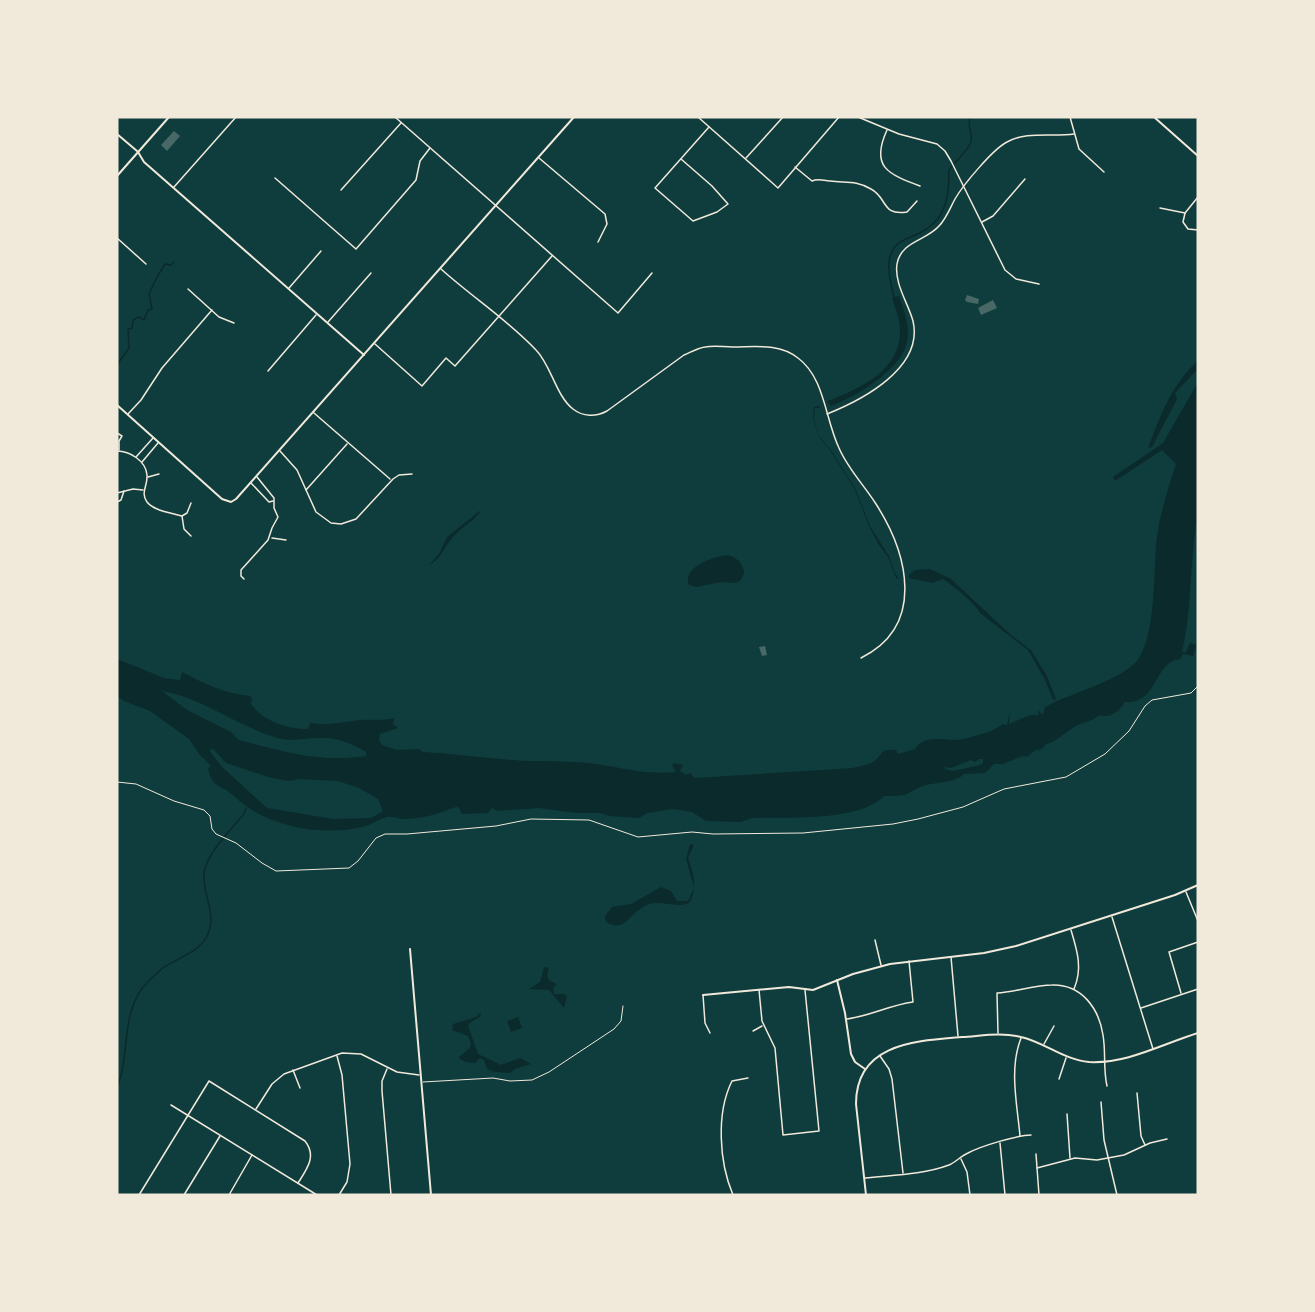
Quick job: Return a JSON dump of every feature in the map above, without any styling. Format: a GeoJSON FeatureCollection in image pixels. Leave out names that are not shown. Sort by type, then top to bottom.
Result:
{"type":"FeatureCollection","features":[{"type":"Feature","properties":{"kind":"street"},"geometry":{"type":"LineString","coordinates":[[117,176],[169,117]]}},
{"type":"Feature","properties":{"kind":"street"},"geometry":{"type":"LineString","coordinates":[[173,188],[236,117]]}},
{"type":"Feature","properties":{"kind":"street"},"geometry":{"type":"LineString","coordinates":[[395,117],[618,314],[652,273]]}},
{"type":"Feature","properties":{"kind":"street"},"geometry":{"type":"LineString","coordinates":[[117,405],[226,501],[236,499],[574,117]]}},
{"type":"Feature","properties":{"kind":"street"},"geometry":{"type":"LineString","coordinates":[[698,117],[778,188],[839,117]]}},
{"type":"Feature","properties":{"kind":"street"},"geometry":{"type":"LineString","coordinates":[[746,159],[783,117]]}},
{"type":"Feature","properties":{"kind":"street"},"geometry":{"type":"LineString","coordinates":[[858,117],[887,129],[937,144],[945,151],[1005,270],[1016,279],[1039,284]]}},
{"type":"Feature","properties":{"kind":"street"},"geometry":{"type":"LineString","coordinates":[[1070,117],[1082,152],[1104,172]]}},
{"type":"Feature","properties":{"kind":"street"},"geometry":{"type":"LineString","coordinates":[[1154,117],[1198,156]]}},
{"type":"Feature","properties":{"kind":"street"},"geometry":{"type":"LineString","coordinates":[[341,190],[401,122]]}},
{"type":"Feature","properties":{"kind":"street"},"geometry":{"type":"LineString","coordinates":[[681,159],[712,186],[728,204],[717,212],[693,221],[655,188],[709,127]]}},
{"type":"Feature","properties":{"kind":"street"},"geometry":{"type":"LineString","coordinates":[[887,129],[880,149],[885,168],[896,177],[920,186]]}},
{"type":"Feature","properties":{"kind":"street"},"geometry":{"type":"LineString","coordinates":[[117,134],[138,152],[141,160],[364,355]]}},
{"type":"Feature","properties":{"kind":"street"},"geometry":{"type":"LineString","coordinates":[[827,414],[844,407],[884,382],[896,372],[908,356],[913,324],[897,275],[897,262],[903,250],[939,227],[964,187],[999,148],[1010,140],[1025,136],[1074,134]]}},
{"type":"Feature","properties":{"kind":"street"},"geometry":{"type":"LineString","coordinates":[[275,178],[356,249],[415,182],[419,174],[420,161],[430,148]]}},
{"type":"Feature","properties":{"kind":"street"},"geometry":{"type":"LineString","coordinates":[[538,157],[605,214],[607,224],[598,242]]}},
{"type":"Feature","properties":{"kind":"street"},"geometry":{"type":"LineString","coordinates":[[795,167],[812,181],[816,179],[833,182],[848,181],[871,188],[892,211],[907,212],[917,201]]}},
{"type":"Feature","properties":{"kind":"street"},"geometry":{"type":"LineString","coordinates":[[982,222],[993,216],[1025,179]]}},
{"type":"Feature","properties":{"kind":"street"},"geometry":{"type":"LineString","coordinates":[[1198,197],[1185,213],[1183,222],[1190,230],[1198,230]]}},
{"type":"Feature","properties":{"kind":"street"},"geometry":{"type":"LineString","coordinates":[[1160,208],[1185,213]]}},
{"type":"Feature","properties":{"kind":"street"},"geometry":{"type":"LineString","coordinates":[[117,238],[146,264]]}},
{"type":"Feature","properties":{"kind":"street"},"geometry":{"type":"LineString","coordinates":[[288,288],[321,251]]}},
{"type":"Feature","properties":{"kind":"street"},"geometry":{"type":"LineString","coordinates":[[375,344],[422,386],[446,358],[454,366],[552,255]]}},
{"type":"Feature","properties":{"kind":"street"},"geometry":{"type":"LineString","coordinates":[[440,269],[538,351],[569,406],[583,415],[595,416],[604,413],[684,355],[698,349],[718,346],[771,347],[797,357],[810,369],[845,461],[869,493],[886,523],[905,574],[905,599],[897,625],[880,646],[861,658]]}},
{"type":"Feature","properties":{"kind":"street"},"geometry":{"type":"LineString","coordinates":[[327,323],[371,273]]}},
{"type":"Feature","properties":{"kind":"street"},"geometry":{"type":"LineString","coordinates":[[188,289],[223,319],[234,323]]}},
{"type":"Feature","properties":{"kind":"street"},"geometry":{"type":"LineString","coordinates":[[128,414],[141,400],[162,368],[212,310]]}},
{"type":"Feature","properties":{"kind":"street"},"geometry":{"type":"LineString","coordinates":[[268,371],[317,314]]}},
{"type":"Feature","properties":{"kind":"street"},"geometry":{"type":"LineString","coordinates":[[314,413],[391,480]]}},
{"type":"Feature","properties":{"kind":"street"},"geometry":{"type":"LineString","coordinates":[[117,433],[123,436],[118,440],[118,451],[135,458],[145,468],[147,477],[143,490],[146,500],[152,507],[182,516],[188,513],[191,503]]}},
{"type":"Feature","properties":{"kind":"street"},"geometry":{"type":"LineString","coordinates":[[135,458],[153,437]]}},
{"type":"Feature","properties":{"kind":"street"},"geometry":{"type":"LineString","coordinates":[[141,462],[159,442]]}},
{"type":"Feature","properties":{"kind":"street"},"geometry":{"type":"LineString","coordinates":[[306,490],[348,442]]}},
{"type":"Feature","properties":{"kind":"street"},"geometry":{"type":"LineString","coordinates":[[146,446],[151,451]]}},
{"type":"Feature","properties":{"kind":"street"},"geometry":{"type":"LineString","coordinates":[[280,451],[294,465],[313,508],[319,516],[330,522],[341,524],[353,521],[360,516],[391,480],[399,475],[412,474]]}},
{"type":"Feature","properties":{"kind":"street"},"geometry":{"type":"LineString","coordinates":[[147,477],[159,474]]}},
{"type":"Feature","properties":{"kind":"street"},"geometry":{"type":"LineString","coordinates":[[244,579],[241,576],[241,570],[270,538],[278,517],[272,494],[256,477]]}},
{"type":"Feature","properties":{"kind":"street"},"geometry":{"type":"LineString","coordinates":[[251,483],[269,502],[274,501]]}},
{"type":"Feature","properties":{"kind":"street"},"geometry":{"type":"LineString","coordinates":[[117,493],[133,489],[143,490]]}},
{"type":"Feature","properties":{"kind":"street"},"geometry":{"type":"LineString","coordinates":[[117,502],[121,500],[124,491]]}},
{"type":"Feature","properties":{"kind":"street"},"geometry":{"type":"LineString","coordinates":[[182,516],[184,529],[191,536]]}},
{"type":"Feature","properties":{"kind":"street"},"geometry":{"type":"LineString","coordinates":[[270,538],[286,540]]}},
{"type":"Feature","properties":{"kind":"street"},"geometry":{"type":"LineString","coordinates":[[710,1033],[705,1023],[703,994],[789,987],[805,990],[816,989],[881,966],[1006,949],[1112,916],[1198,885]]}},
{"type":"Feature","properties":{"kind":"street"},"geometry":{"type":"LineString","coordinates":[[1186,891],[1198,921]]}},
{"type":"Feature","properties":{"kind":"street"},"geometry":{"type":"LineString","coordinates":[[1112,916],[1153,1049]]}},
{"type":"Feature","properties":{"kind":"street"},"geometry":{"type":"LineString","coordinates":[[1071,929],[1079,964],[1074,989]]}},
{"type":"Feature","properties":{"kind":"street"},"geometry":{"type":"LineString","coordinates":[[875,940],[881,966]]}},
{"type":"Feature","properties":{"kind":"street"},"geometry":{"type":"LineString","coordinates":[[1181,993],[1169,952],[1198,942]]}},
{"type":"Feature","properties":{"kind":"street"},"geometry":{"type":"LineString","coordinates":[[410,949],[431,1195]]}},
{"type":"Feature","properties":{"kind":"street"},"geometry":{"type":"LineString","coordinates":[[951,956],[958,1037]]}},
{"type":"Feature","properties":{"kind":"street"},"geometry":{"type":"LineString","coordinates":[[846,1019],[862,1017],[913,1002],[909,961]]}},
{"type":"Feature","properties":{"kind":"street"},"geometry":{"type":"LineString","coordinates":[[837,980],[851,1054],[855,1062],[866,1070]]}},
{"type":"Feature","properties":{"kind":"street"},"geometry":{"type":"LineString","coordinates":[[998,1034],[997,993],[1017,992],[1050,985],[1074,989],[1090,1001],[1099,1018],[1103,1035],[1107,1086]]}},
{"type":"Feature","properties":{"kind":"street"},"geometry":{"type":"LineString","coordinates":[[1140,1008],[1198,988]]}},
{"type":"Feature","properties":{"kind":"street"},"geometry":{"type":"LineString","coordinates":[[759,989],[763,1026],[775,1048],[783,1135],[819,1131],[805,990]]}},
{"type":"Feature","properties":{"kind":"street"},"geometry":{"type":"LineString","coordinates":[[753,1031],[763,1026]]}},
{"type":"Feature","properties":{"kind":"street"},"geometry":{"type":"LineString","coordinates":[[1043,1046],[1054,1026]]}},
{"type":"Feature","properties":{"kind":"street"},"geometry":{"type":"LineString","coordinates":[[866,1195],[856,1098],[860,1081],[866,1070],[879,1056],[893,1048],[915,1042],[998,1034],[1021,1037],[1067,1057],[1091,1062],[1117,1060],[1198,1033]]}},
{"type":"Feature","properties":{"kind":"street"},"geometry":{"type":"LineString","coordinates":[[1020,1136],[1014,1077],[1021,1037]]}},
{"type":"Feature","properties":{"kind":"street"},"geometry":{"type":"LineString","coordinates":[[256,1110],[272,1083],[284,1074],[337,1055],[351,1052],[361,1054],[402,1074],[419,1075]]}},
{"type":"Feature","properties":{"kind":"street"},"geometry":{"type":"LineString","coordinates":[[337,1055],[342,1075],[350,1164],[349,1176],[339,1195]]}},
{"type":"Feature","properties":{"kind":"street"},"geometry":{"type":"LineString","coordinates":[[879,1056],[889,1069],[892,1078],[903,1174]]}},
{"type":"Feature","properties":{"kind":"street"},"geometry":{"type":"LineString","coordinates":[[1059,1079],[1067,1057]]}},
{"type":"Feature","properties":{"kind":"street"},"geometry":{"type":"LineString","coordinates":[[388,1068],[382,1081],[381,1091],[391,1195]]}},
{"type":"Feature","properties":{"kind":"street"},"geometry":{"type":"LineString","coordinates":[[293,1069],[300,1088]]}},
{"type":"Feature","properties":{"kind":"street"},"geometry":{"type":"LineString","coordinates":[[733,1195],[726,1174],[721,1110],[732,1081],[748,1078]]}},
{"type":"Feature","properties":{"kind":"street"},"geometry":{"type":"LineString","coordinates":[[139,1195],[209,1081],[303,1139],[308,1145],[311,1160],[298,1183]]}},
{"type":"Feature","properties":{"kind":"street"},"geometry":{"type":"LineString","coordinates":[[1137,1093],[1142,1136],[1146,1145]]}},
{"type":"Feature","properties":{"kind":"street"},"geometry":{"type":"LineString","coordinates":[[1101,1102],[1104,1140],[1117,1195]]}},
{"type":"Feature","properties":{"kind":"street"},"geometry":{"type":"LineString","coordinates":[[171,1105],[317,1195]]}},
{"type":"Feature","properties":{"kind":"street"},"geometry":{"type":"LineString","coordinates":[[1067,1114],[1070,1159]]}},
{"type":"Feature","properties":{"kind":"street"},"geometry":{"type":"LineString","coordinates":[[184,1195],[220,1135]]}},
{"type":"Feature","properties":{"kind":"street"},"geometry":{"type":"LineString","coordinates":[[864,1178],[939,1168],[970,1152],[1020,1136],[1031,1135]]}},
{"type":"Feature","properties":{"kind":"street"},"geometry":{"type":"LineString","coordinates":[[1037,1168],[1070,1159],[1092,1161],[1132,1153],[1146,1145],[1167,1139]]}},
{"type":"Feature","properties":{"kind":"street"},"geometry":{"type":"LineString","coordinates":[[999,1142],[1005,1195]]}},
{"type":"Feature","properties":{"kind":"street"},"geometry":{"type":"LineString","coordinates":[[1036,1154],[1040,1195]]}},
{"type":"Feature","properties":{"kind":"street"},"geometry":{"type":"LineString","coordinates":[[229,1195],[252,1155]]}},
{"type":"Feature","properties":{"kind":"street"},"geometry":{"type":"LineString","coordinates":[[960,1159],[967,1172],[970,1195]]}},
{"type":"Feature","properties":{"kind":"lane"},"geometry":{"type":"LineString","coordinates":[[420,1082],[493,1078],[510,1081],[532,1080],[549,1072],[614,1029],[621,1021],[623,1006]]}},
{"type":"Feature","properties":{"kind":"path"},"geometry":{"type":"LineString","coordinates":[[117,782],[136,784],[174,801],[204,810],[210,816],[214,832],[229,839],[268,867],[279,871],[348,868],[358,861],[376,838],[385,834],[496,826],[531,819],[589,820],[638,837],[692,832],[713,834],[803,833],[893,824],[943,813],[1004,789],[1065,777],[1104,754],[1129,730],[1145,706],[1152,700],[1191,693],[1198,686]]}},
{"type":"Feature","properties":{"kind":"water"},"geometry":{"type":"Polygon","coordinates":[[[899,296],[908,332],[904,350],[899,359],[880,378],[831,406],[828,401],[877,376],[894,356],[899,344],[900,330],[892,298],[899,296]]]}},
{"type":"Feature","properties":{"kind":"water"},"geometry":{"type":"Polygon","coordinates":[[[1198,360],[1198,369],[1175,393],[1177,399],[1152,447],[1148,448],[1162,412],[1174,390],[1198,360]]]}},
{"type":"Feature","properties":{"kind":"water"},"geometry":{"type":"Polygon","coordinates":[[[1198,382],[1198,514],[1188,617],[1182,652],[1186,652],[1190,643],[1197,645],[1193,656],[1183,654],[1180,659],[1165,667],[1144,697],[1136,701],[1125,702],[1111,715],[1099,715],[1077,725],[1027,757],[1023,756],[1003,764],[994,764],[985,773],[964,774],[951,780],[925,785],[904,795],[884,796],[873,804],[858,810],[822,816],[752,818],[741,822],[706,821],[692,812],[673,809],[647,813],[639,818],[539,808],[498,811],[492,808],[488,813],[462,814],[458,807],[418,818],[387,817],[365,826],[346,830],[311,829],[277,822],[246,806],[212,780],[208,768],[211,766],[189,739],[150,711],[117,696],[117,659],[164,678],[180,680],[182,672],[231,693],[250,696],[253,701],[250,702],[261,714],[276,723],[292,727],[308,729],[310,723],[329,724],[394,718],[393,724],[398,728],[380,734],[379,740],[382,745],[397,750],[419,749],[423,752],[514,760],[590,763],[657,773],[676,772],[672,765],[674,763],[683,765],[680,771],[686,775],[690,773],[695,778],[853,768],[866,765],[887,750],[896,750],[898,754],[915,749],[925,741],[932,739],[962,739],[995,729],[1003,724],[1007,725],[1010,711],[1009,724],[1030,715],[1039,715],[1038,710],[1043,715],[1045,707],[1117,676],[1136,662],[1148,637],[1153,602],[1157,536],[1176,464],[1162,450],[1115,481],[1113,477],[1163,443],[1198,382]],[[162,691],[187,710],[231,732],[239,740],[317,757],[366,756],[366,752],[361,749],[338,740],[277,738],[192,700],[162,691]],[[213,749],[209,750],[221,766],[267,808],[333,819],[371,818],[383,811],[378,799],[359,788],[338,781],[300,779],[288,781],[268,777],[226,763],[213,749]],[[983,759],[975,762],[971,760],[951,768],[945,767],[945,769],[953,771],[980,765],[983,759]]]}},
{"type":"Feature","properties":{"kind":"water"},"geometry":{"type":"Polygon","coordinates":[[[819,406],[820,408],[815,408],[814,419],[819,436],[831,450],[856,490],[870,526],[889,556],[899,579],[896,578],[888,557],[869,526],[855,490],[819,437],[813,418],[814,407],[819,406]]]}},
{"type":"Feature","properties":{"kind":"water"},"geometry":{"type":"Polygon","coordinates":[[[481,510],[429,565],[439,554],[447,537],[481,510]]]}},
{"type":"Feature","properties":{"kind":"water"},"geometry":{"type":"Polygon","coordinates":[[[728,555],[742,564],[744,574],[740,581],[697,587],[689,585],[688,579],[694,568],[708,560],[728,555]]]}},
{"type":"Feature","properties":{"kind":"water"},"geometry":{"type":"Polygon","coordinates":[[[930,569],[951,579],[1011,635],[1031,650],[1047,676],[1056,699],[1053,700],[1028,650],[980,613],[958,590],[943,579],[932,583],[909,578],[915,570],[930,569]]]}},
{"type":"Feature","properties":{"kind":"water"},"geometry":{"type":"Polygon","coordinates":[[[690,844],[694,845],[688,858],[694,888],[686,859],[690,844]]]}},
{"type":"Feature","properties":{"kind":"water"},"geometry":{"type":"Polygon","coordinates":[[[661,887],[671,891],[677,901],[688,901],[694,888],[690,902],[685,904],[652,903],[641,908],[623,923],[613,925],[606,922],[605,916],[612,907],[631,904],[661,887]]]}},
{"type":"Feature","properties":{"kind":"water"},"geometry":{"type":"Polygon","coordinates":[[[544,967],[549,968],[547,974],[549,980],[557,984],[553,988],[554,994],[567,996],[564,1008],[549,990],[529,989],[540,982],[544,967]]]}},
{"type":"Feature","properties":{"kind":"water"},"geometry":{"type":"Polygon","coordinates":[[[481,1012],[480,1017],[468,1026],[478,1054],[501,1065],[520,1058],[531,1064],[510,1073],[495,1072],[487,1069],[484,1060],[480,1058],[475,1063],[460,1059],[459,1057],[470,1048],[471,1044],[468,1036],[452,1030],[453,1024],[476,1017],[481,1012]]]}},
{"type":"Feature","properties":{"kind":"water"},"geometry":{"type":"Polygon","coordinates":[[[518,1017],[522,1028],[511,1032],[507,1021],[518,1017]]]}},
{"type":"Feature","properties":{"kind":"building"},"geometry":{"type":"Polygon","coordinates":[[[174,131],[180,136],[167,151],[161,145],[174,131]]]}},
{"type":"Feature","properties":{"kind":"building"},"geometry":{"type":"Polygon","coordinates":[[[967,295],[979,299],[978,304],[967,302],[965,300],[967,295]]]}},
{"type":"Feature","properties":{"kind":"building"},"geometry":{"type":"Polygon","coordinates":[[[993,300],[997,308],[981,315],[978,308],[993,300]]]}},
{"type":"Feature","properties":{"kind":"building"},"geometry":{"type":"Polygon","coordinates":[[[765,646],[767,655],[762,656],[759,647],[765,646]]]}},
{"type":"Feature","properties":{"kind":"waterway"},"geometry":{"type":"LineString","coordinates":[[894,297],[889,272],[890,256],[898,244],[921,233],[939,218],[948,191],[949,170],[971,142],[970,117]]}},
{"type":"Feature","properties":{"kind":"waterway"},"geometry":{"type":"LineString","coordinates":[[117,365],[129,348],[128,329],[132,328],[133,320],[139,317],[144,320],[148,310],[152,309],[149,294],[165,264],[171,265],[174,262]]}},
{"type":"Feature","properties":{"kind":"waterway"},"geometry":{"type":"LineString","coordinates":[[117,1087],[135,1001],[143,987],[154,975],[194,951],[204,942],[211,920],[204,882],[206,866],[214,850],[244,814],[246,808]]}}]}
